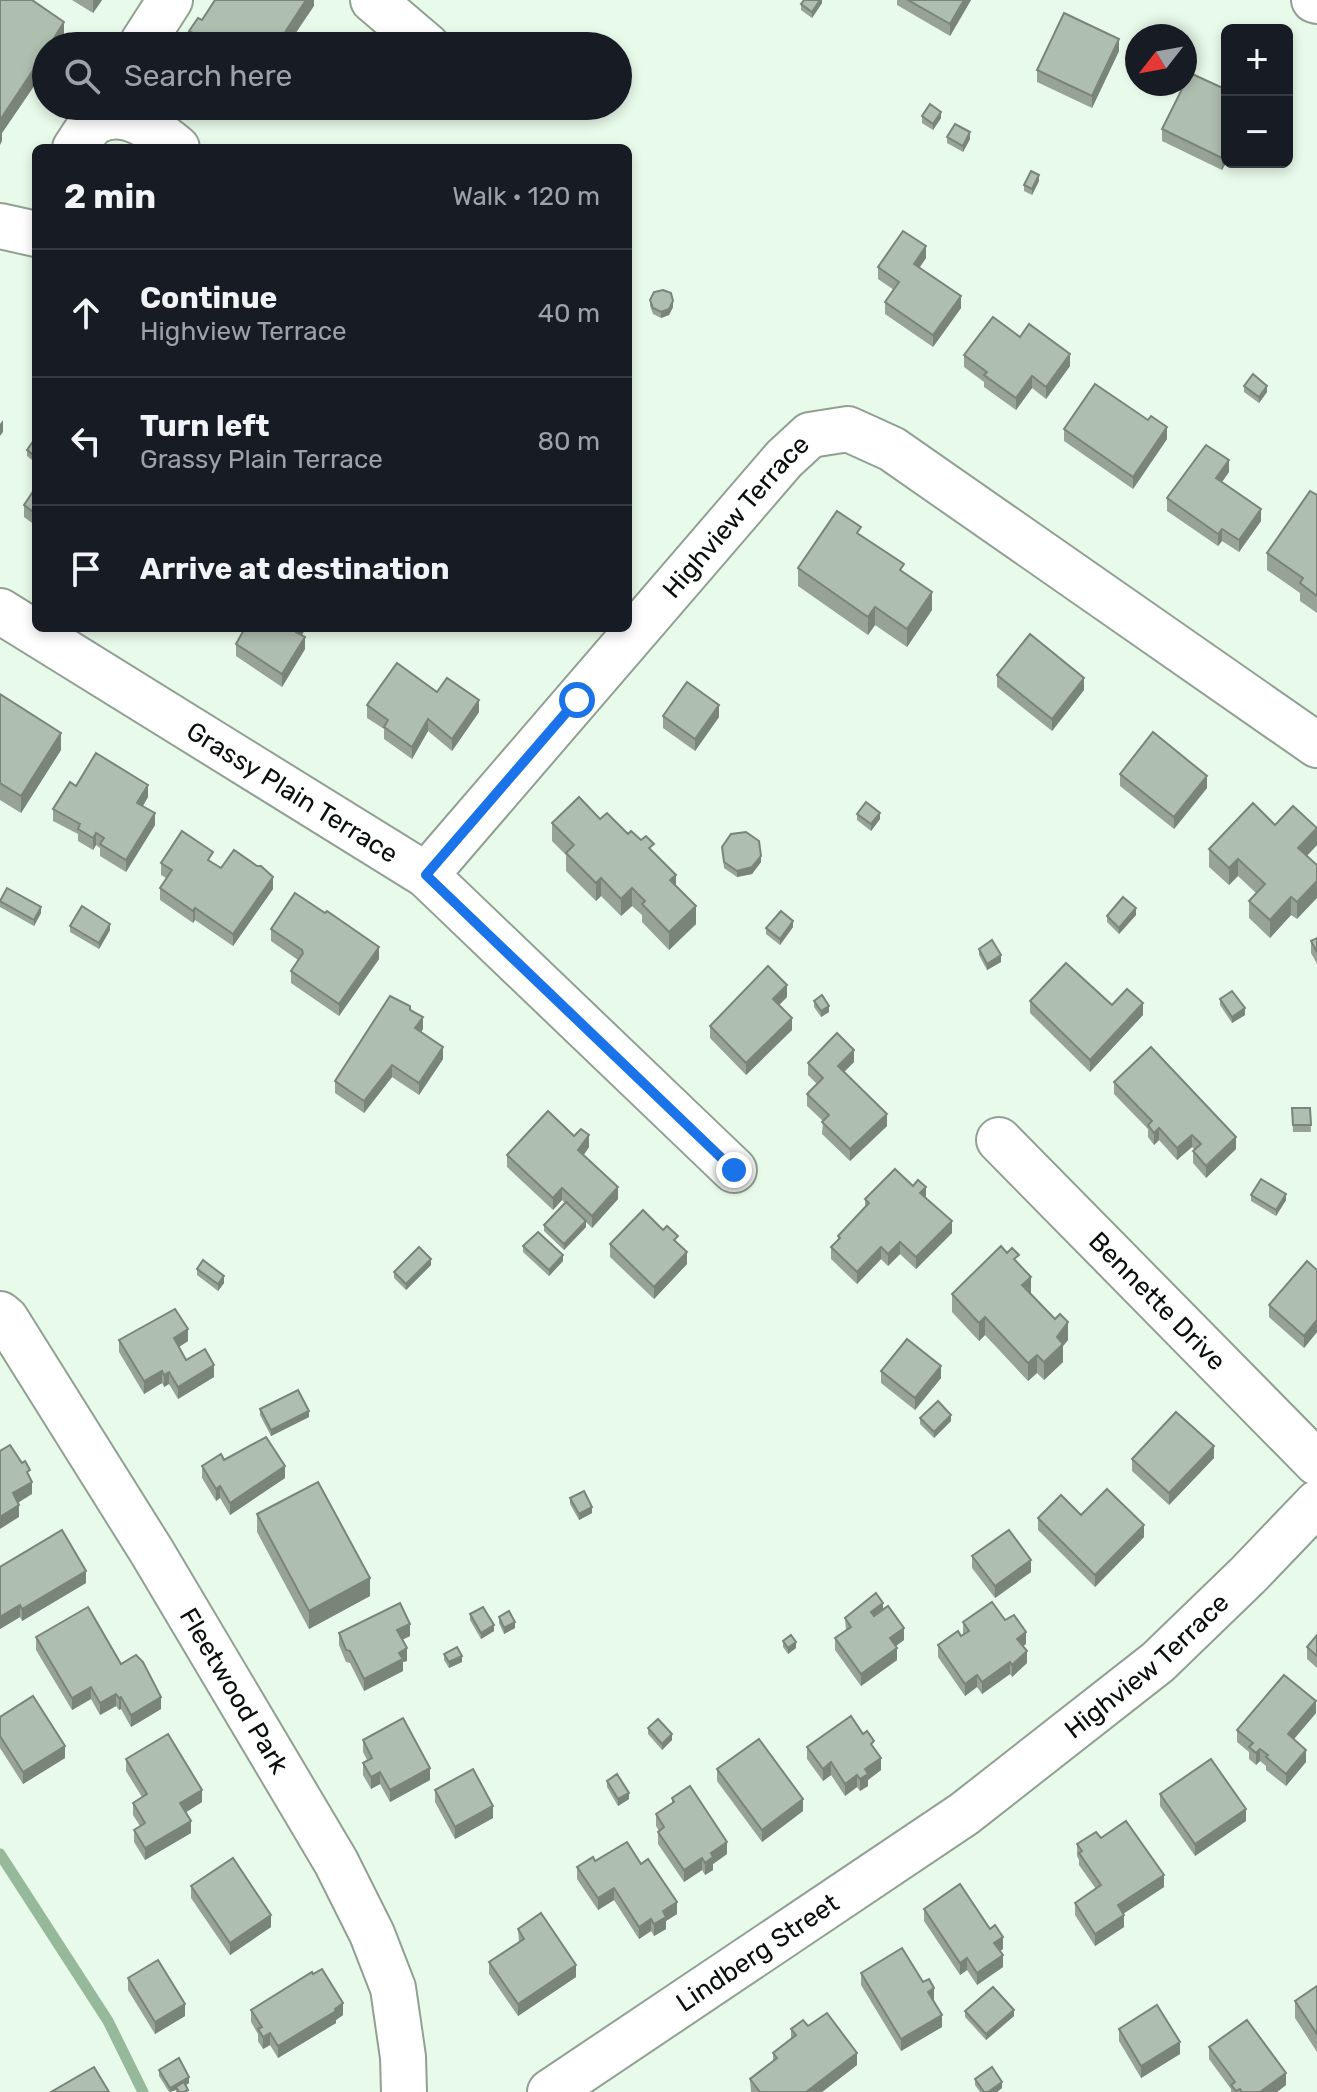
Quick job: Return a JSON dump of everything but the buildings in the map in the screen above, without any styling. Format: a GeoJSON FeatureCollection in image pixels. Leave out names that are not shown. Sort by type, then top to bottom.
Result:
{"type":"FeatureCollection","features":[{"type":"Feature","properties":{"kind":"street"},"geometry":{"type":"LineString","coordinates":[[149,32],[170,0]]}},
{"type":"Feature","properties":{"kind":"street"},"geometry":{"type":"LineString","coordinates":[[373,0],[411,32]]}},
{"type":"Feature","properties":{"kind":"street"},"geometry":{"type":"LineString","coordinates":[[78,144],[93,123],[102,120]]}},
{"type":"Feature","properties":{"kind":"street"},"geometry":{"type":"LineString","coordinates":[[134,120],[171,144]]}},
{"type":"Feature","properties":{"kind":"street","name":"Highview Terrace"},"geometry":{"type":"LineString","coordinates":[[426,875],[784,459],[810,435],[848,429],[892,449],[1317,745]]}},
{"type":"Feature","properties":{"kind":"street","name":"Grassy Plain Terrace"},"geometry":{"type":"LineString","coordinates":[[0,611],[32,631]]}},
{"type":"Feature","properties":{"kind":"street","name":"Grassy Plain Terrace"},"geometry":{"type":"LineString","coordinates":[[34,632],[426,875],[734,1170]]}},
{"type":"Feature","properties":{"kind":"street","name":"Bennette Drive"},"geometry":{"type":"LineString","coordinates":[[999,1140],[1317,1463]]}},
{"type":"Feature","properties":{"kind":"street","name":"Fleetwood Park"},"geometry":{"type":"LineString","coordinates":[[0,1314],[152,1552],[336,1862],[372,1934],[393,1988],[403,2057],[404,2092]]}},
{"type":"Feature","properties":{"kind":"street","name":"Highview Terrace"},"geometry":{"type":"LineString","coordinates":[[964,1814],[1158,1662],[1317,1503]]}},
{"type":"Feature","properties":{"kind":"street","name":"Lindberg Street"},"geometry":{"type":"LineString","coordinates":[[550,2092],[964,1814]]}},
{"type":"Feature","properties":{"kind":"waterway"},"geometry":{"type":"LineString","coordinates":[[0,1854],[108,2021],[143,2092]]}},
{"type":"Feature","properties":{"kind":"route"},"geometry":{"type":"LineString","coordinates":[[577,700],[426,875],[734,1170]]}}]}
